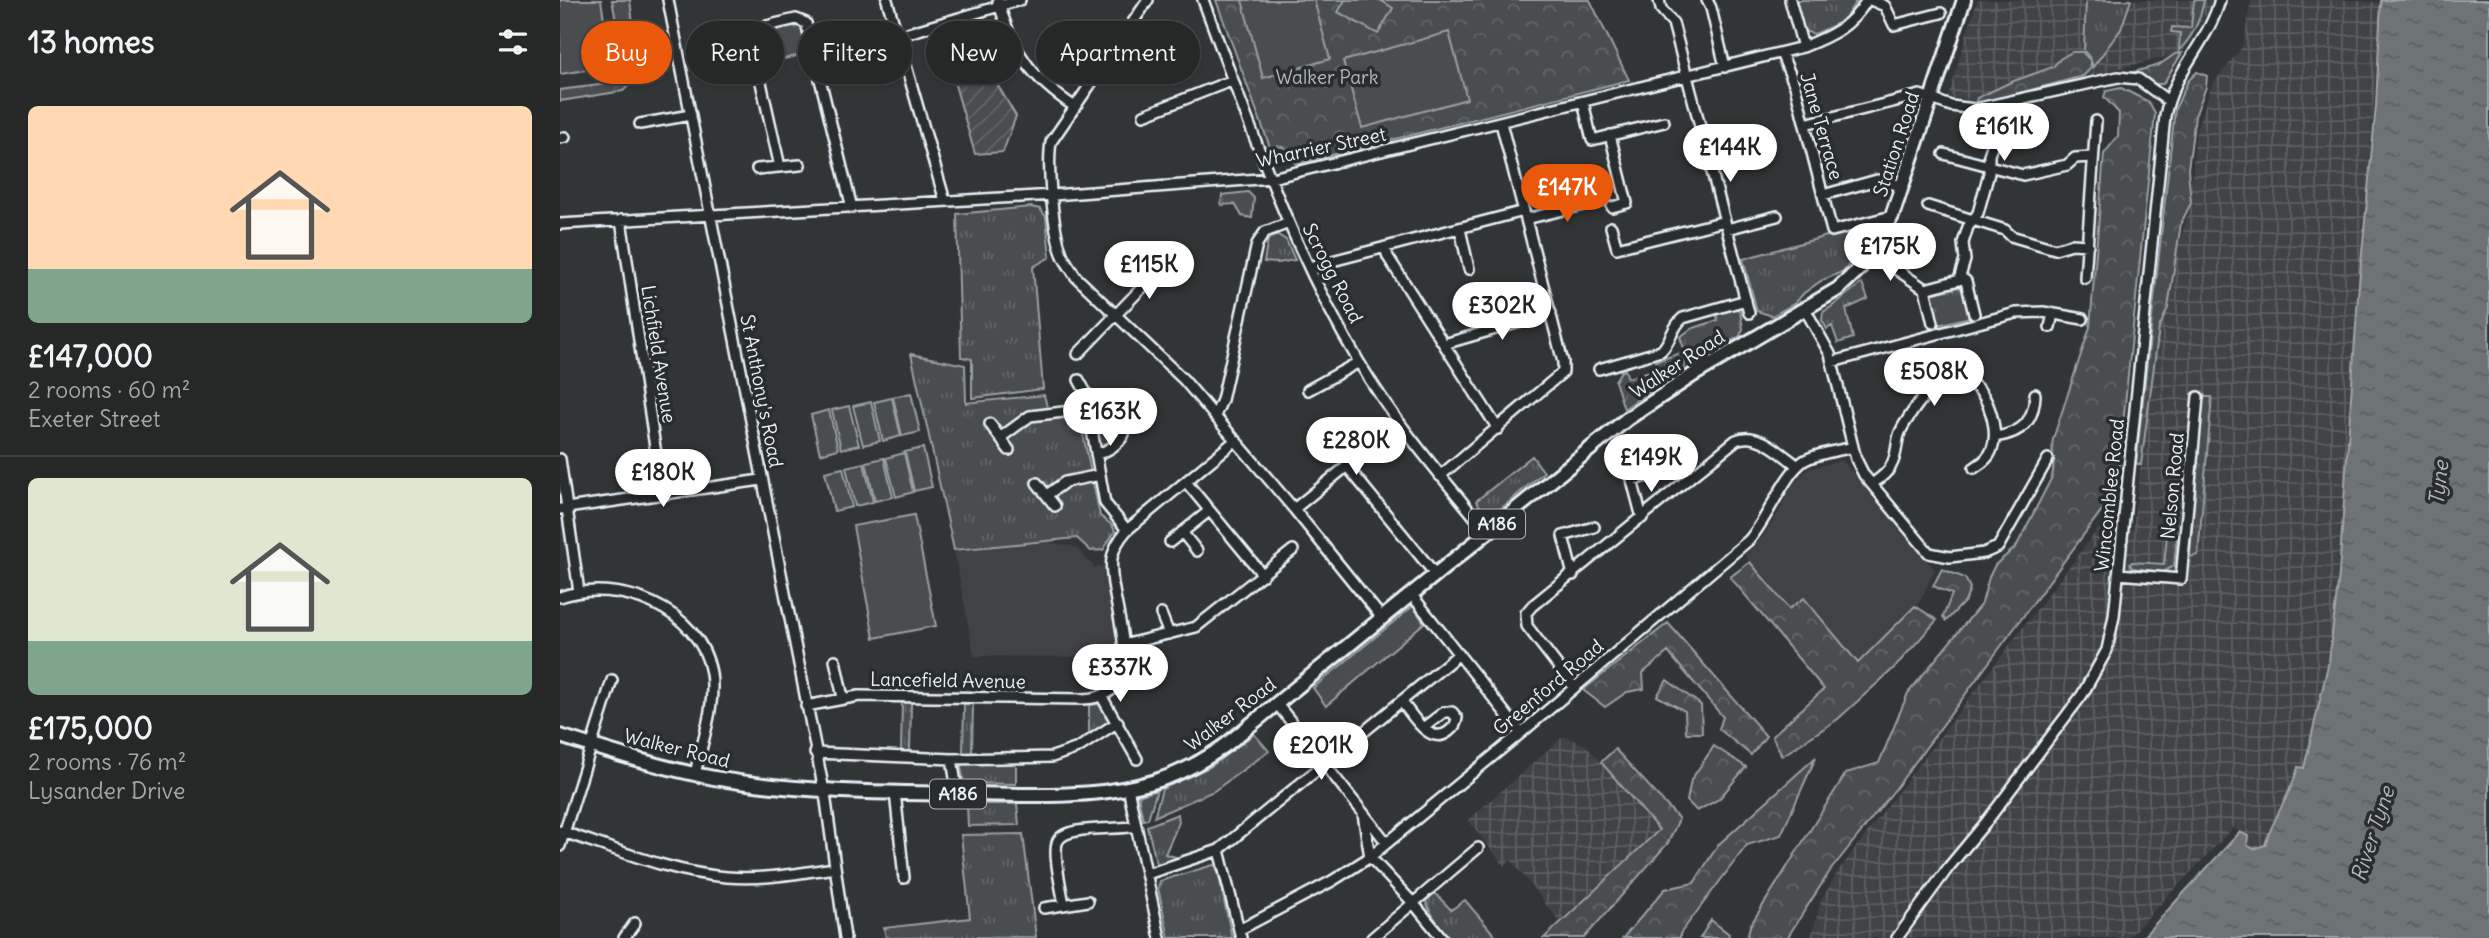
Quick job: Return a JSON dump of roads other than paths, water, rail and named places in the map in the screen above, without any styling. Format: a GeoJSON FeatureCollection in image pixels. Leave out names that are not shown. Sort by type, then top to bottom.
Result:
{"type":"FeatureCollection","features":[{"type":"Feature","properties":{"kind":"main road","name":"Station Road"},"geometry":{"type":"LineString","coordinates":[[1805,309],[1846,283],[1871,252],[1892,216],[1964,0]]}},
{"type":"Feature","properties":{"kind":"main road","name":"Walker Road"},"geometry":{"type":"LineString","coordinates":[[560,736],[695,774],[758,784],[823,789],[1093,793],[1162,779],[1203,761],[1227,744],[1587,450],[1646,405],[1805,309]]}},
{"type":"Feature","properties":{"kind":"street","name":"St Anthony's Road"},"geometry":{"type":"LineString","coordinates":[[668,0],[823,789],[845,938]]}},
{"type":"Feature","properties":{"kind":"street"},"geometry":{"type":"LineString","coordinates":[[887,0],[893,21]]}},
{"type":"Feature","properties":{"kind":"street"},"geometry":{"type":"LineString","coordinates":[[912,31],[999,3],[1020,0]]}},
{"type":"Feature","properties":{"kind":"street"},"geometry":{"type":"LineString","coordinates":[[1148,0],[1051,142],[1049,157],[1057,234],[1063,257],[1076,276],[1184,380],[1382,618]]}},
{"type":"Feature","properties":{"kind":"street","name":"Scrogg Road"},"geometry":{"type":"LineString","coordinates":[[1203,0],[1289,223],[1359,362],[1400,423],[1487,532]]}},
{"type":"Feature","properties":{"kind":"street"},"geometry":{"type":"LineString","coordinates":[[1659,0],[1661,9],[1673,23],[1749,313]]}},
{"type":"Feature","properties":{"kind":"street"},"geometry":{"type":"LineString","coordinates":[[1707,0],[1725,67]]}},
{"type":"Feature","properties":{"kind":"street"},"geometry":{"type":"LineString","coordinates":[[1790,0],[1803,47]]}},
{"type":"Feature","properties":{"kind":"street"},"geometry":{"type":"LineString","coordinates":[[1869,0],[1885,6],[1894,25],[1941,13]]}},
{"type":"Feature","properties":{"kind":"street","name":"Wharrier Street"},"geometry":{"type":"LineString","coordinates":[[560,224],[852,208],[1272,178],[1803,47],[1835,35],[1851,23],[1869,0]]}},
{"type":"Feature","properties":{"kind":"street","name":"Wincomblee Road"},"geometry":{"type":"LineString","coordinates":[[1897,938],[2098,671],[2110,639],[2168,101],[2181,71],[2211,25],[2220,0]]}},
{"type":"Feature","properties":{"kind":"street"},"geometry":{"type":"LineString","coordinates":[[999,3],[1015,49],[1031,72],[1052,93],[1074,107]]}},
{"type":"Feature","properties":{"kind":"street"},"geometry":{"type":"LineString","coordinates":[[779,167],[751,38],[758,28],[796,19],[806,23],[852,208]]}},
{"type":"Feature","properties":{"kind":"street","name":"Jane Terrace"},"geometry":{"type":"LineString","coordinates":[[1781,53],[1795,86],[1832,231],[1892,216]]}},
{"type":"Feature","properties":{"kind":"street"},"geometry":{"type":"LineString","coordinates":[[1805,124],[1916,95],[1923,94],[1968,110],[2002,105],[2086,83],[2125,77],[2147,84],[2168,101]]}},
{"type":"Feature","properties":{"kind":"street"},"geometry":{"type":"LineString","coordinates":[[1144,115],[1233,80]]}},
{"type":"Feature","properties":{"kind":"street"},"geometry":{"type":"LineString","coordinates":[[912,84],[945,201]]}},
{"type":"Feature","properties":{"kind":"street"},"geometry":{"type":"LineString","coordinates":[[1583,103],[1592,140],[1664,122]]}},
{"type":"Feature","properties":{"kind":"street"},"geometry":{"type":"LineString","coordinates":[[1959,279],[1965,260],[1963,243],[1968,227],[1978,213],[1989,155],[2006,118],[2002,105]]}},
{"type":"Feature","properties":{"kind":"street"},"geometry":{"type":"LineString","coordinates":[[640,124],[691,115]]}},
{"type":"Feature","properties":{"kind":"street"},"geometry":{"type":"LineString","coordinates":[[2085,278],[2096,121]]}},
{"type":"Feature","properties":{"kind":"street"},"geometry":{"type":"LineString","coordinates":[[1440,476],[1563,372],[1551,313],[1501,123]]}},
{"type":"Feature","properties":{"kind":"street"},"geometry":{"type":"LineString","coordinates":[[1610,135],[1627,203],[1612,207]]}},
{"type":"Feature","properties":{"kind":"street"},"geometry":{"type":"LineString","coordinates":[[1708,161],[1754,148]]}},
{"type":"Feature","properties":{"kind":"street"},"geometry":{"type":"LineString","coordinates":[[1944,154],[2029,175],[2067,165],[2075,158],[2092,157]]}},
{"type":"Feature","properties":{"kind":"street"},"geometry":{"type":"LineString","coordinates":[[757,169],[800,165]]}},
{"type":"Feature","properties":{"kind":"street"},"geometry":{"type":"LineString","coordinates":[[1823,195],[1882,180],[1902,186]]}},
{"type":"Feature","properties":{"kind":"street"},"geometry":{"type":"LineString","coordinates":[[1309,267],[1460,229],[1600,201]]}},
{"type":"Feature","properties":{"kind":"street"},"geometry":{"type":"LineString","coordinates":[[1928,206],[2054,249],[2071,244],[2088,245]]}},
{"type":"Feature","properties":{"kind":"street"},"geometry":{"type":"LineString","coordinates":[[1611,227],[1617,248],[1777,216]]}},
{"type":"Feature","properties":{"kind":"street","name":"Lichfield Avenue"},"geometry":{"type":"LineString","coordinates":[[621,220],[663,494]]}},
{"type":"Feature","properties":{"kind":"street"},"geometry":{"type":"LineString","coordinates":[[1215,416],[1222,400],[1257,244],[1265,233],[1289,223]]}},
{"type":"Feature","properties":{"kind":"street"},"geometry":{"type":"LineString","coordinates":[[1460,229],[1469,269]]}},
{"type":"Feature","properties":{"kind":"street"},"geometry":{"type":"LineString","coordinates":[[1385,247],[1388,257],[1498,429]]}},
{"type":"Feature","properties":{"kind":"street"},"geometry":{"type":"LineString","coordinates":[[1871,252],[1925,289],[1933,323]]}},
{"type":"Feature","properties":{"kind":"street"},"geometry":{"type":"LineString","coordinates":[[1078,354],[1162,267]]}},
{"type":"Feature","properties":{"kind":"street"},"geometry":{"type":"LineString","coordinates":[[1925,289],[1959,279],[1966,281],[1975,314]]}},
{"type":"Feature","properties":{"kind":"street"},"geometry":{"type":"LineString","coordinates":[[1599,369],[1653,353],[1666,346],[1680,320],[1746,300]]}},
{"type":"Feature","properties":{"kind":"street"},"geometry":{"type":"LineString","coordinates":[[1805,309],[1826,345],[1832,362],[1859,467],[1929,553],[1942,557],[1995,550],[2001,544],[2048,459]]}},
{"type":"Feature","properties":{"kind":"street"},"geometry":{"type":"LineString","coordinates":[[1832,362],[2016,313],[2034,311],[2083,319]]}},
{"type":"Feature","properties":{"kind":"street"},"geometry":{"type":"LineString","coordinates":[[1444,344],[1551,313]]}},
{"type":"Feature","properties":{"kind":"street"},"geometry":{"type":"LineString","coordinates":[[2049,327],[2053,314]]}},
{"type":"Feature","properties":{"kind":"street"},"geometry":{"type":"LineString","coordinates":[[1308,390],[1359,362]]}},
{"type":"Feature","properties":{"kind":"street"},"geometry":{"type":"LineString","coordinates":[[1872,484],[1889,469],[1896,456],[1902,429],[1924,389],[1946,379],[1960,379],[1974,385],[1984,396],[1995,437],[1991,452],[1974,468]]}},
{"type":"Feature","properties":{"kind":"street"},"geometry":{"type":"LineString","coordinates":[[1079,380],[1085,391],[1107,507],[1127,530]]}},
{"type":"Feature","properties":{"kind":"street"},"geometry":{"type":"LineString","coordinates":[[1995,437],[2009,434],[2028,422],[2035,394]]}},
{"type":"Feature","properties":{"kind":"street","name":"Nelson Road"},"geometry":{"type":"LineString","coordinates":[[2118,574],[2181,579],[2197,397]]}},
{"type":"Feature","properties":{"kind":"street"},"geometry":{"type":"LineString","coordinates":[[1000,438],[1031,416],[1108,409],[1122,424],[1124,431],[1120,441],[1106,452],[1096,454]]}},
{"type":"Feature","properties":{"kind":"street"},"geometry":{"type":"LineString","coordinates":[[1294,509],[1400,423]]}},
{"type":"Feature","properties":{"kind":"street"},"geometry":{"type":"LineString","coordinates":[[990,425],[1010,450]]}},
{"type":"Feature","properties":{"kind":"street"},"geometry":{"type":"LineString","coordinates":[[1574,687],[1527,626],[1525,618],[1532,606],[1742,437],[1760,440],[1798,466],[1809,458],[1853,447]]}},
{"type":"Feature","properties":{"kind":"street"},"geometry":{"type":"LineString","coordinates":[[1137,759],[1102,697],[1113,690],[1122,676],[1124,662],[1111,563],[1118,541],[1127,530],[1236,440]]}},
{"type":"Feature","properties":{"kind":"street"},"geometry":{"type":"LineString","coordinates":[[560,459],[564,509],[579,592]]}},
{"type":"Feature","properties":{"kind":"street"},"geometry":{"type":"LineString","coordinates":[[1346,466],[1435,574]]}},
{"type":"Feature","properties":{"kind":"street","name":"Greenford Road"},"geometry":{"type":"LineString","coordinates":[[1240,934],[1370,856],[1521,733],[1749,540],[1798,466]]}},
{"type":"Feature","properties":{"kind":"street"},"geometry":{"type":"LineString","coordinates":[[1642,518],[1632,480],[1662,472]]}},
{"type":"Feature","properties":{"kind":"street"},"geometry":{"type":"LineString","coordinates":[[1047,495],[1065,482],[1100,475]]}},
{"type":"Feature","properties":{"kind":"street"},"geometry":{"type":"LineString","coordinates":[[564,509],[761,480]]}},
{"type":"Feature","properties":{"kind":"street"},"geometry":{"type":"LineString","coordinates":[[1185,482],[1263,575]]}},
{"type":"Feature","properties":{"kind":"street"},"geometry":{"type":"LineString","coordinates":[[1037,483],[1055,506]]}},
{"type":"Feature","properties":{"kind":"street"},"geometry":{"type":"LineString","coordinates":[[1170,542],[1209,511]]}},
{"type":"Feature","properties":{"kind":"street"},"geometry":{"type":"LineString","coordinates":[[1573,575],[1563,536],[1594,527]]}},
{"type":"Feature","properties":{"kind":"street"},"geometry":{"type":"LineString","coordinates":[[1182,532],[1197,551]]}},
{"type":"Feature","properties":{"kind":"street"},"geometry":{"type":"LineString","coordinates":[[1123,645],[1202,623],[1293,550]]}},
{"type":"Feature","properties":{"kind":"street"},"geometry":{"type":"LineString","coordinates":[[560,597],[579,592],[611,592],[644,600],[680,621],[701,646],[709,664],[712,693],[695,774]]}},
{"type":"Feature","properties":{"kind":"street"},"geometry":{"type":"LineString","coordinates":[[1410,594],[1521,733]]}},
{"type":"Feature","properties":{"kind":"street"},"geometry":{"type":"LineString","coordinates":[[1161,614],[1169,634]]}},
{"type":"Feature","properties":{"kind":"street"},"geometry":{"type":"LineString","coordinates":[[1147,874],[1219,850],[1458,654]]}},
{"type":"Feature","properties":{"kind":"street"},"geometry":{"type":"LineString","coordinates":[[835,660],[843,698]]}},
{"type":"Feature","properties":{"kind":"street"},"geometry":{"type":"LineString","coordinates":[[560,846],[562,832],[612,680]]}},
{"type":"Feature","properties":{"kind":"street","name":"Lancefield Avenue"},"geometry":{"type":"LineString","coordinates":[[806,706],[868,696],[1102,697]]}},
{"type":"Feature","properties":{"kind":"street"},"geometry":{"type":"LineString","coordinates":[[1401,701],[1423,728]]}},
{"type":"Feature","properties":{"kind":"street"},"geometry":{"type":"LineString","coordinates":[[1276,704],[1387,843]]}},
{"type":"Feature","properties":{"kind":"street"},"geometry":{"type":"LineString","coordinates":[[815,753],[952,759],[1059,755],[1078,748],[1118,722]]}},
{"type":"Feature","properties":{"kind":"street"},"geometry":{"type":"LineString","coordinates":[[952,759],[956,784]]}},
{"type":"Feature","properties":{"kind":"street"},"geometry":{"type":"LineString","coordinates":[[1128,788],[1160,938]]}},
{"type":"Feature","properties":{"kind":"street"},"geometry":{"type":"LineString","coordinates":[[895,792],[904,878]]}},
{"type":"Feature","properties":{"kind":"street"},"geometry":{"type":"LineString","coordinates":[[1363,811],[1370,856],[1442,938]]}},
{"type":"Feature","properties":{"kind":"street"},"geometry":{"type":"LineString","coordinates":[[1064,905],[1056,846],[1061,837],[1072,831],[1136,826]]}},
{"type":"Feature","properties":{"kind":"street"},"geometry":{"type":"LineString","coordinates":[[562,832],[686,870],[715,876],[767,877],[835,868]]}},
{"type":"Feature","properties":{"kind":"street"},"geometry":{"type":"LineString","coordinates":[[1371,938],[1478,848]]}},
{"type":"Feature","properties":{"kind":"street"},"geometry":{"type":"LineString","coordinates":[[1219,850],[1240,934]]}},
{"type":"Feature","properties":{"kind":"street"},"geometry":{"type":"LineString","coordinates":[[1044,908],[1088,901]]}},
{"type":"Feature","properties":{"kind":"street"},"geometry":{"type":"LineString","coordinates":[[624,938],[635,923]]}},
{"type":"Feature","properties":{"kind":"water"},"geometry":{"type":"Polygon","coordinates":[[[2381,0],[2489,0],[2489,938],[2142,938],[2240,832],[2248,836],[2247,845],[2254,849],[2265,845],[2298,767],[2304,768],[2329,661],[2339,574],[2358,295],[2376,105],[2381,0]]]}},
{"type":"Feature","properties":{"kind":"park label","name":"Walker Park"},"geometry":{"type":"Point","coordinates":[1327,77]}},
{"type":"Feature","properties":{"kind":"water label","name":"Tyne"},"geometry":{"type":"Point","coordinates":[2439,483]}},
{"type":"Feature","properties":{"kind":"water label","name":"River Tyne"},"geometry":{"type":"Point","coordinates":[2373,834]}}]}
